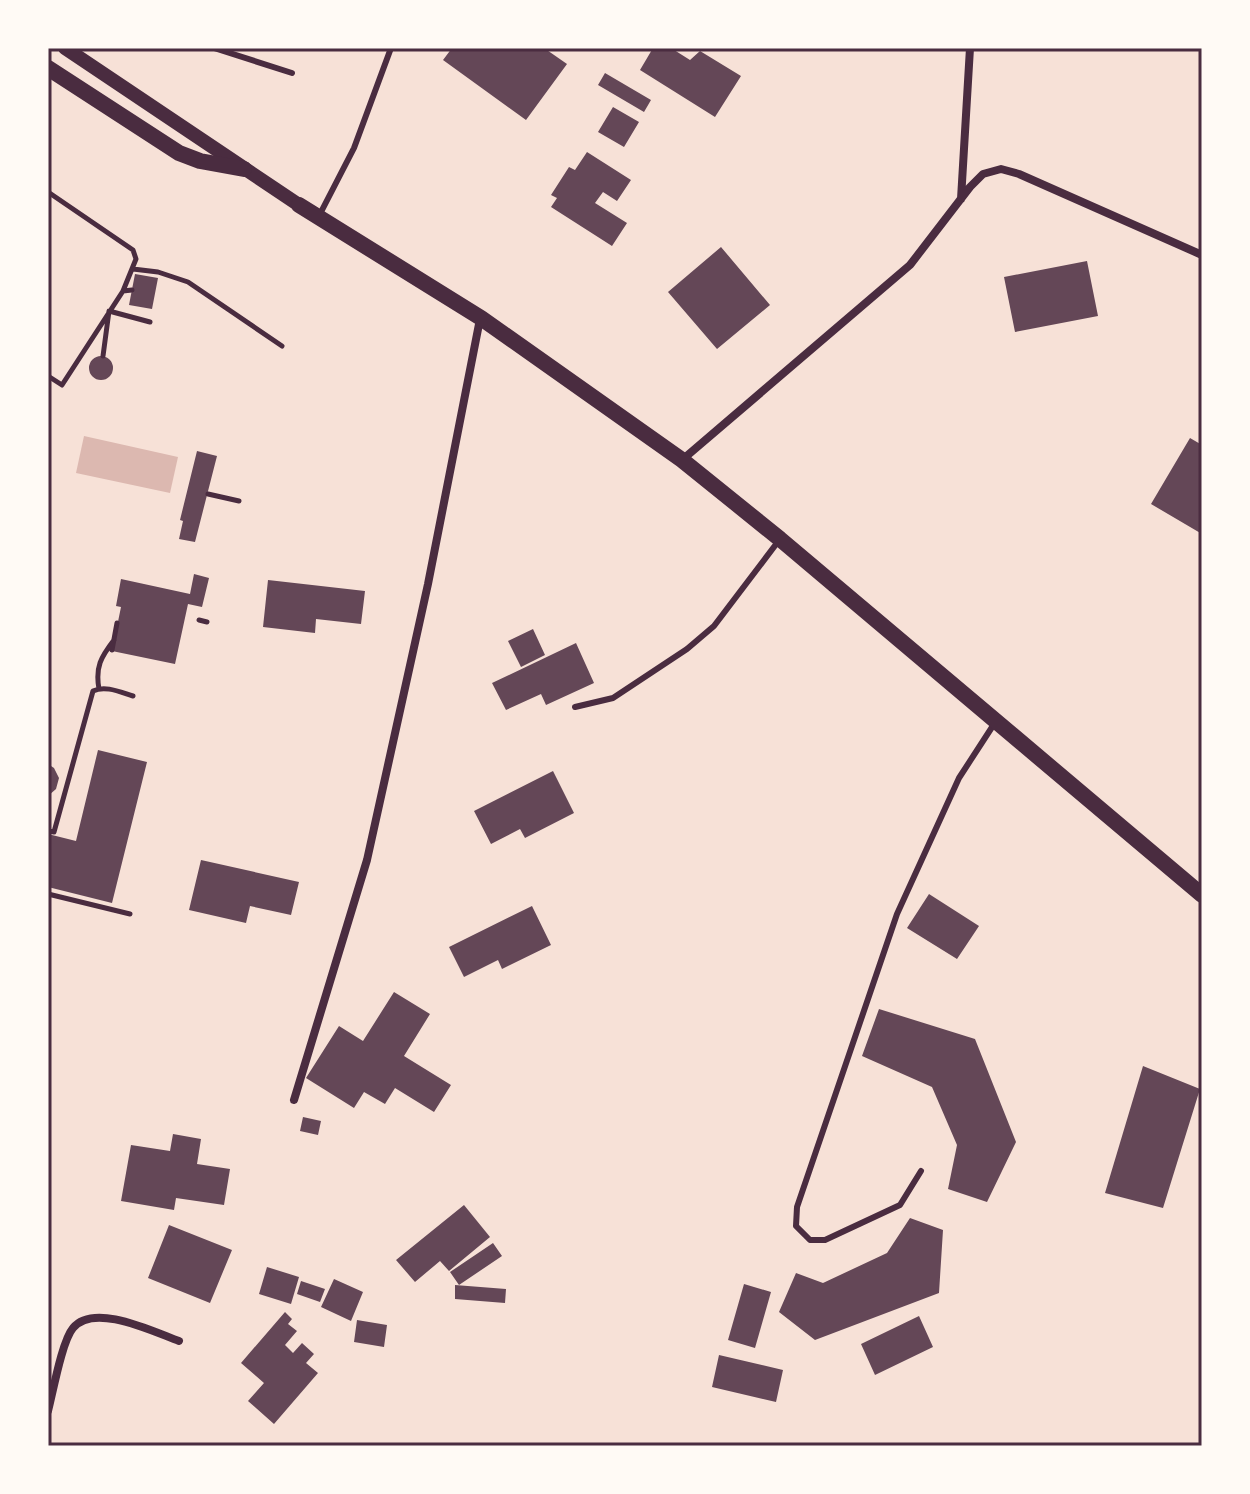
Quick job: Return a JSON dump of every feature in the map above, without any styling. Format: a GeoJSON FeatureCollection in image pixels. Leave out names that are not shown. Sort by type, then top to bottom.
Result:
{"type":"FeatureCollection","features":[{"type":"Feature","properties":{"kind":"main road"},"geometry":{"type":"LineString","coordinates":[[48,68],[179,153],[200,161],[244,169]]}},
{"type":"Feature","properties":{"kind":"main road"},"geometry":{"type":"LineString","coordinates":[[299,205],[481,318],[682,460],[1202,895]]}},
{"type":"Feature","properties":{"kind":"street"},"geometry":{"type":"LineString","coordinates":[[65,48],[299,205]]}},
{"type":"Feature","properties":{"kind":"street"},"geometry":{"type":"LineString","coordinates":[[961,199],[970,48]]}},
{"type":"Feature","properties":{"kind":"street"},"geometry":{"type":"LineString","coordinates":[[682,460],[910,265],[983,174],[1001,169],[1019,174],[1202,255]]}},
{"type":"Feature","properties":{"kind":"street"},"geometry":{"type":"LineString","coordinates":[[294,1100],[367,860],[428,584],[481,318]]}},
{"type":"Feature","properties":{"kind":"street"},"geometry":{"type":"LineString","coordinates":[[48,1411],[67,1339],[74,1326],[90,1319],[114,1318],[179,1341]]}},
{"type":"Feature","properties":{"kind":"lane"},"geometry":{"type":"LineString","coordinates":[[214,48],[292,73]]}},
{"type":"Feature","properties":{"kind":"lane"},"geometry":{"type":"LineString","coordinates":[[319,217],[354,148],[391,48]]}},
{"type":"Feature","properties":{"kind":"lane"},"geometry":{"type":"LineString","coordinates":[[575,707],[613,698],[687,649],[714,626],[780,539]]}},
{"type":"Feature","properties":{"kind":"lane"},"geometry":{"type":"LineString","coordinates":[[921,1171],[900,1205],[825,1240],[810,1240],[796,1226],[797,1207],[897,914],[959,778],[996,721]]}},
{"type":"Feature","properties":{"kind":"path"},"geometry":{"type":"LineString","coordinates":[[48,192],[133,250],[136,259],[123,291],[62,385],[48,376]]}},
{"type":"Feature","properties":{"kind":"path"},"geometry":{"type":"LineString","coordinates":[[133,269],[158,272],[188,282],[282,346]]}},
{"type":"Feature","properties":{"kind":"path"},"geometry":{"type":"LineString","coordinates":[[123,291],[132,290]]}},
{"type":"Feature","properties":{"kind":"path"},"geometry":{"type":"LineString","coordinates":[[109,311],[150,322]]}},
{"type":"Feature","properties":{"kind":"path"},"geometry":{"type":"LineString","coordinates":[[103,356],[109,311]]}},
{"type":"Feature","properties":{"kind":"path"},"geometry":{"type":"LineString","coordinates":[[208,494],[239,501]]}},
{"type":"Feature","properties":{"kind":"path"},"geometry":{"type":"LineString","coordinates":[[199,620],[207,622]]}},
{"type":"Feature","properties":{"kind":"path"},"geometry":{"type":"LineString","coordinates":[[112,650],[117,623]]}},
{"type":"Feature","properties":{"kind":"path"},"geometry":{"type":"LineString","coordinates":[[99,689],[97,676],[101,655],[114,640]]}},
{"type":"Feature","properties":{"kind":"path"},"geometry":{"type":"LineString","coordinates":[[48,831],[54,832],[93,691],[99,689],[133,696]]}},
{"type":"Feature","properties":{"kind":"path"},"geometry":{"type":"LineString","coordinates":[[48,894],[130,914]]}},
{"type":"Feature","properties":{"kind":"shaded area"},"geometry":{"type":"Polygon","coordinates":[[[84,436],[178,457],[170,493],[76,473],[84,436]]]}},
{"type":"Feature","properties":{"kind":"building"},"geometry":{"type":"Polygon","coordinates":[[[452,48],[544,48],[567,64],[526,120],[443,60],[452,48]]]}},
{"type":"Feature","properties":{"kind":"building"},"geometry":{"type":"Polygon","coordinates":[[[653,48],[671,48],[690,60],[700,51],[741,76],[715,117],[640,70],[653,48]]]}},
{"type":"Feature","properties":{"kind":"building"},"geometry":{"type":"Polygon","coordinates":[[[605,73],[651,100],[644,112],[598,85],[605,73]]]}},
{"type":"Feature","properties":{"kind":"building"},"geometry":{"type":"Polygon","coordinates":[[[613,107],[639,122],[624,147],[598,132],[613,107]]]}},
{"type":"Feature","properties":{"kind":"building"},"geometry":{"type":"Polygon","coordinates":[[[587,152],[631,180],[617,201],[603,192],[595,203],[627,223],[612,246],[551,207],[557,198],[551,195],[569,167],[575,170],[587,152]]]}},
{"type":"Feature","properties":{"kind":"building"},"geometry":{"type":"Polygon","coordinates":[[[721,247],[770,305],[717,349],[668,292],[721,247]]]}},
{"type":"Feature","properties":{"kind":"building"},"geometry":{"type":"Polygon","coordinates":[[[1087,261],[1098,316],[1015,332],[1004,277],[1087,261]]]}},
{"type":"Feature","properties":{"kind":"building"},"geometry":{"type":"Polygon","coordinates":[[[135,274],[158,278],[152,309],[129,305],[135,274]]]}},
{"type":"Feature","properties":{"kind":"building"},"geometry":{"type":"Polygon","coordinates":[[[101,356],[110,359],[113,368],[110,377],[101,380],[92,377],[89,368],[92,359],[101,356]]]}},
{"type":"Feature","properties":{"kind":"building"},"geometry":{"type":"Polygon","coordinates":[[[1190,438],[1202,445],[1202,534],[1151,504],[1190,438]]]}},
{"type":"Feature","properties":{"kind":"building"},"geometry":{"type":"Polygon","coordinates":[[[197,451],[217,456],[195,542],[179,539],[183,521],[180,520],[197,451]]]}},
{"type":"Feature","properties":{"kind":"building"},"geometry":{"type":"Polygon","coordinates":[[[194,574],[209,578],[202,607],[188,604],[175,664],[112,651],[121,607],[116,606],[121,579],[190,594],[194,574]]]}},
{"type":"Feature","properties":{"kind":"building"},"geometry":{"type":"Polygon","coordinates":[[[268,580],[365,591],[361,624],[316,619],[315,633],[263,627],[268,580]]]}},
{"type":"Feature","properties":{"kind":"building"},"geometry":{"type":"Polygon","coordinates":[[[533,629],[545,655],[521,667],[508,641],[533,629]]]}},
{"type":"Feature","properties":{"kind":"building"},"geometry":{"type":"Polygon","coordinates":[[[576,643],[594,683],[546,705],[541,694],[506,710],[492,683],[576,643]]]}},
{"type":"Feature","properties":{"kind":"building"},"geometry":{"type":"Polygon","coordinates":[[[98,750],[147,762],[112,903],[48,887],[48,834],[76,841],[98,750]]]}},
{"type":"Feature","properties":{"kind":"building"},"geometry":{"type":"Polygon","coordinates":[[[48,764],[59,778],[56,789],[48,796],[48,764]]]}},
{"type":"Feature","properties":{"kind":"building"},"geometry":{"type":"Polygon","coordinates":[[[553,771],[574,813],[525,838],[520,829],[491,844],[474,811],[553,771]]]}},
{"type":"Feature","properties":{"kind":"building"},"geometry":{"type":"Polygon","coordinates":[[[201,860],[299,882],[291,915],[250,906],[246,923],[189,910],[201,860]]]}},
{"type":"Feature","properties":{"kind":"building"},"geometry":{"type":"Polygon","coordinates":[[[929,894],[979,926],[957,959],[907,928],[929,894]]]}},
{"type":"Feature","properties":{"kind":"building"},"geometry":{"type":"Polygon","coordinates":[[[532,906],[551,945],[502,969],[498,960],[464,977],[449,947],[532,906]]]}},
{"type":"Feature","properties":{"kind":"building"},"geometry":{"type":"Polygon","coordinates":[[[394,992],[430,1014],[404,1056],[451,1085],[434,1112],[395,1088],[385,1104],[364,1092],[354,1108],[306,1078],[339,1026],[363,1041],[394,992]]]}},
{"type":"Feature","properties":{"kind":"building"},"geometry":{"type":"Polygon","coordinates":[[[879,1009],[975,1039],[1016,1142],[987,1202],[948,1189],[957,1145],[932,1087],[862,1056],[879,1009]]]}},
{"type":"Feature","properties":{"kind":"building"},"geometry":{"type":"Polygon","coordinates":[[[1143,1066],[1200,1089],[1163,1208],[1105,1193],[1143,1066]]]}},
{"type":"Feature","properties":{"kind":"building"},"geometry":{"type":"Polygon","coordinates":[[[303,1117],[321,1121],[318,1135],[300,1131],[303,1117]]]}},
{"type":"Feature","properties":{"kind":"building"},"geometry":{"type":"Polygon","coordinates":[[[173,1134],[201,1139],[197,1164],[230,1169],[224,1205],[176,1198],[174,1210],[121,1201],[131,1145],[170,1151],[173,1134]]]}},
{"type":"Feature","properties":{"kind":"building"},"geometry":{"type":"Polygon","coordinates":[[[464,1205],[490,1237],[449,1271],[440,1261],[415,1282],[396,1260],[464,1205]]]}},
{"type":"Feature","properties":{"kind":"building"},"geometry":{"type":"Polygon","coordinates":[[[910,1218],[943,1230],[939,1293],[815,1340],[779,1312],[796,1273],[823,1283],[887,1253],[910,1218]]]}},
{"type":"Feature","properties":{"kind":"building"},"geometry":{"type":"Polygon","coordinates":[[[169,1225],[232,1250],[210,1303],[148,1278],[169,1225]]]}},
{"type":"Feature","properties":{"kind":"building"},"geometry":{"type":"Polygon","coordinates":[[[493,1243],[502,1256],[459,1285],[450,1272],[493,1243]]]}},
{"type":"Feature","properties":{"kind":"building"},"geometry":{"type":"Polygon","coordinates":[[[267,1267],[299,1277],[291,1304],[259,1294],[267,1267]]]}},
{"type":"Feature","properties":{"kind":"building"},"geometry":{"type":"Polygon","coordinates":[[[334,1279],[363,1292],[351,1321],[321,1307],[334,1279]]]}},
{"type":"Feature","properties":{"kind":"building"},"geometry":{"type":"Polygon","coordinates":[[[301,1281],[325,1289],[320,1302],[297,1294],[301,1281]]]}},
{"type":"Feature","properties":{"kind":"building"},"geometry":{"type":"Polygon","coordinates":[[[744,1284],[771,1292],[755,1348],[728,1340],[744,1284]]]}},
{"type":"Feature","properties":{"kind":"building"},"geometry":{"type":"Polygon","coordinates":[[[455,1285],[506,1289],[505,1303],[455,1299],[455,1285]]]}},
{"type":"Feature","properties":{"kind":"building"},"geometry":{"type":"Polygon","coordinates":[[[285,1312],[292,1319],[288,1324],[297,1331],[285,1345],[293,1353],[302,1343],[314,1354],[306,1363],[318,1373],[274,1424],[248,1401],[264,1383],[241,1363],[285,1312]]]}},
{"type":"Feature","properties":{"kind":"building"},"geometry":{"type":"Polygon","coordinates":[[[919,1316],[933,1347],[875,1375],[861,1344],[919,1316]]]}},
{"type":"Feature","properties":{"kind":"building"},"geometry":{"type":"Polygon","coordinates":[[[357,1320],[387,1325],[384,1347],[354,1342],[357,1320]]]}},
{"type":"Feature","properties":{"kind":"building"},"geometry":{"type":"Polygon","coordinates":[[[719,1355],[783,1370],[776,1402],[712,1387],[719,1355]]]}}]}
